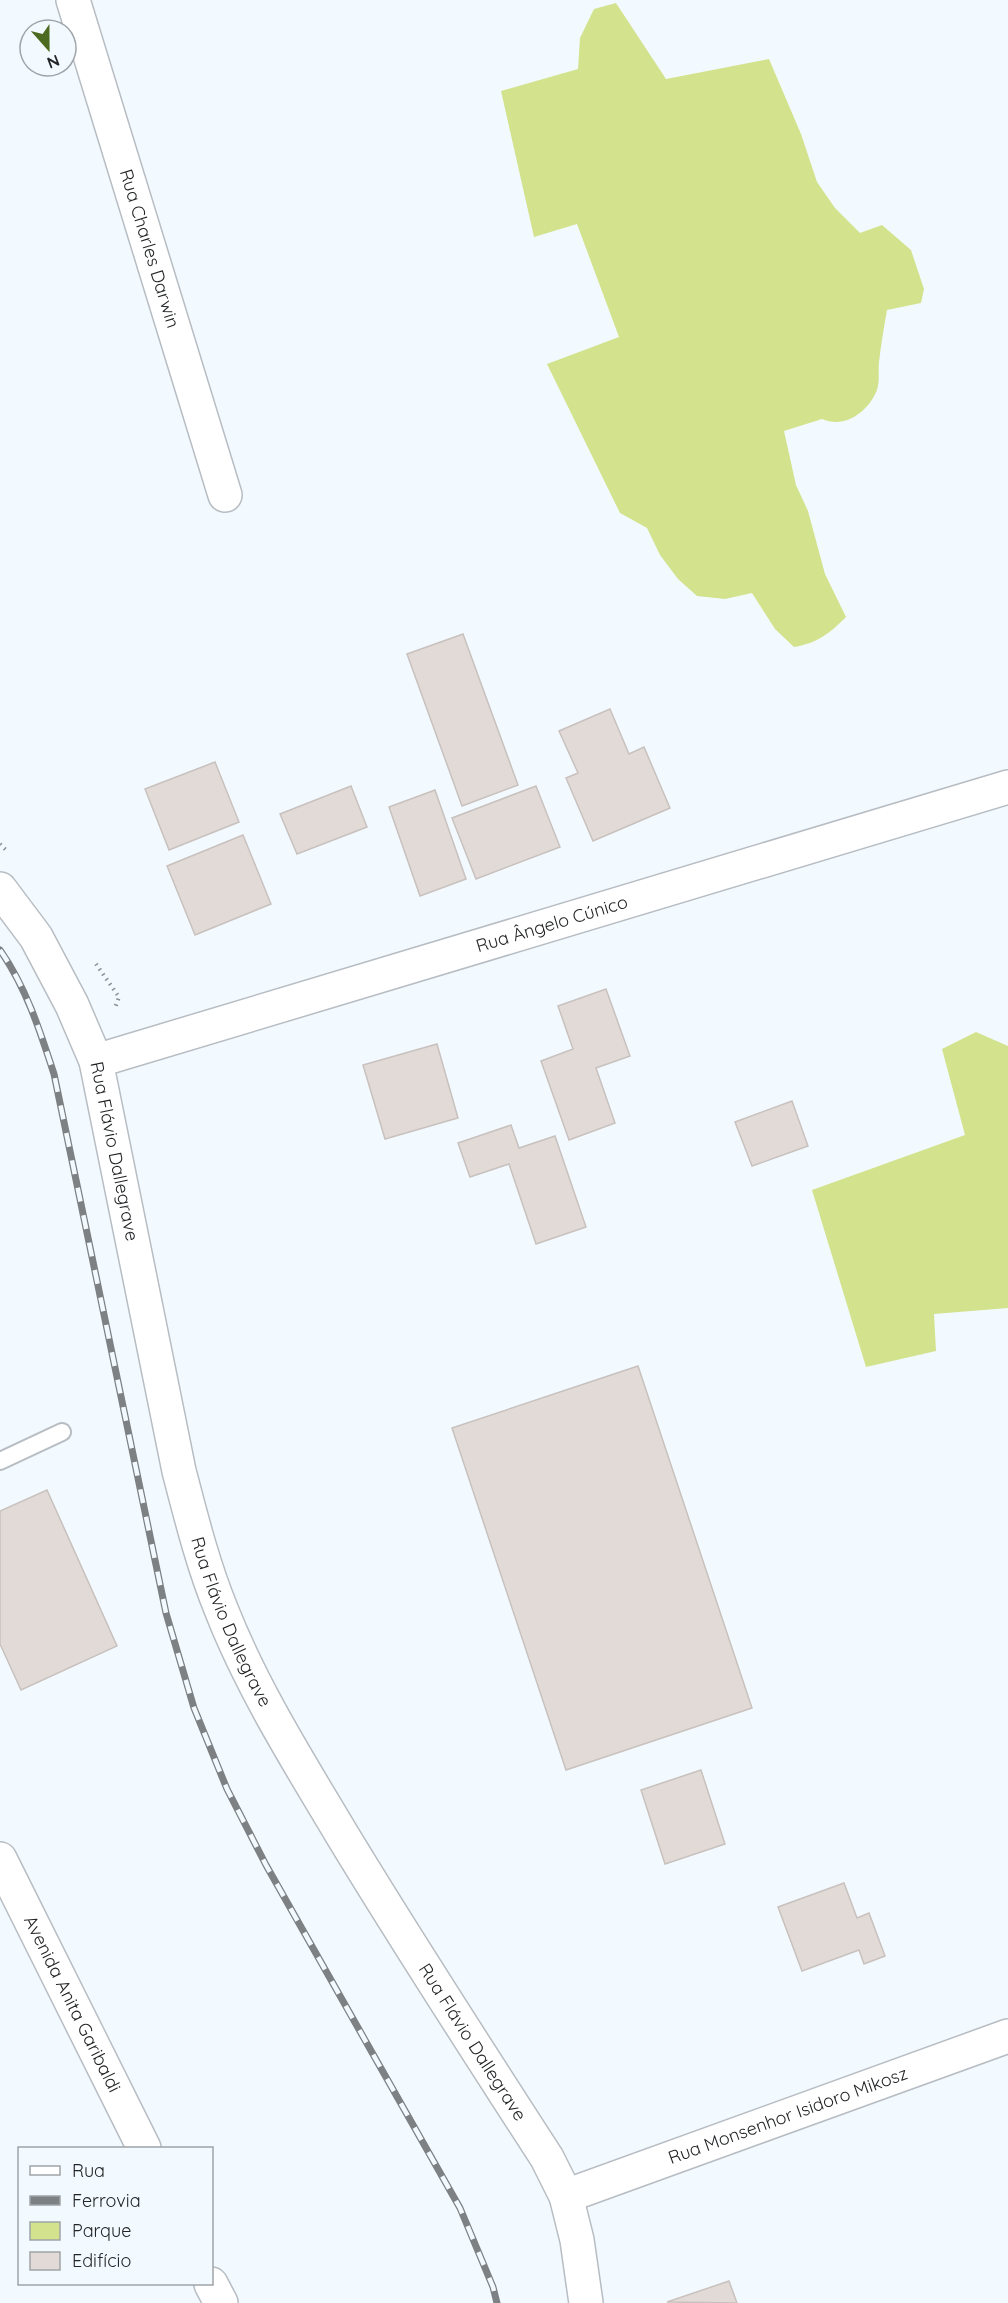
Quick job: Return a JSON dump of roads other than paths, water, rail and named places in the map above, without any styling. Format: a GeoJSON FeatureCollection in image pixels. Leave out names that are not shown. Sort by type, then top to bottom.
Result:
{"type":"FeatureCollection","features":[{"type":"Feature","properties":{"kind":"street","name":"Rua Charles Darwin"},"geometry":{"type":"LineString","coordinates":[[73,0],[225,495]]}},
{"type":"Feature","properties":{"kind":"street","name":"Rua Ângelo Cúnico"},"geometry":{"type":"LineString","coordinates":[[96,1061],[1008,787]]}},
{"type":"Feature","properties":{"kind":"street","name":"Rua Flávio Dallegrave"},"geometry":{"type":"LineString","coordinates":[[0,889],[36,937],[72,1005],[96,1061],[179,1471],[196,1537],[221,1609],[251,1676],[320,1797],[389,1911],[547,2158],[566,2196],[577,2240],[586,2303]]}},
{"type":"Feature","properties":{"kind":"street","name":"Avenida Anita Garibaldi"},"geometry":{"type":"LineString","coordinates":[[0,1859],[144,2147]]}},
{"type":"Feature","properties":{"kind":"street","name":"Rua Monsenhor Isidoro Mikosz"},"geometry":{"type":"LineString","coordinates":[[566,2196],[1008,2037]]}},
{"type":"Feature","properties":{"kind":"street"},"geometry":{"type":"LineString","coordinates":[[212,2285],[221,2303]]}},
{"type":"Feature","properties":{"kind":"lane"},"geometry":{"type":"LineString","coordinates":[[0,1461],[62,1432]]}},
{"type":"Feature","properties":{"kind":"railway"},"geometry":{"type":"LineString","coordinates":[[0,950],[25,994],[54,1074],[166,1613],[194,1708],[227,1789],[266,1865],[460,2208],[493,2287],[497,2303]]}}]}
